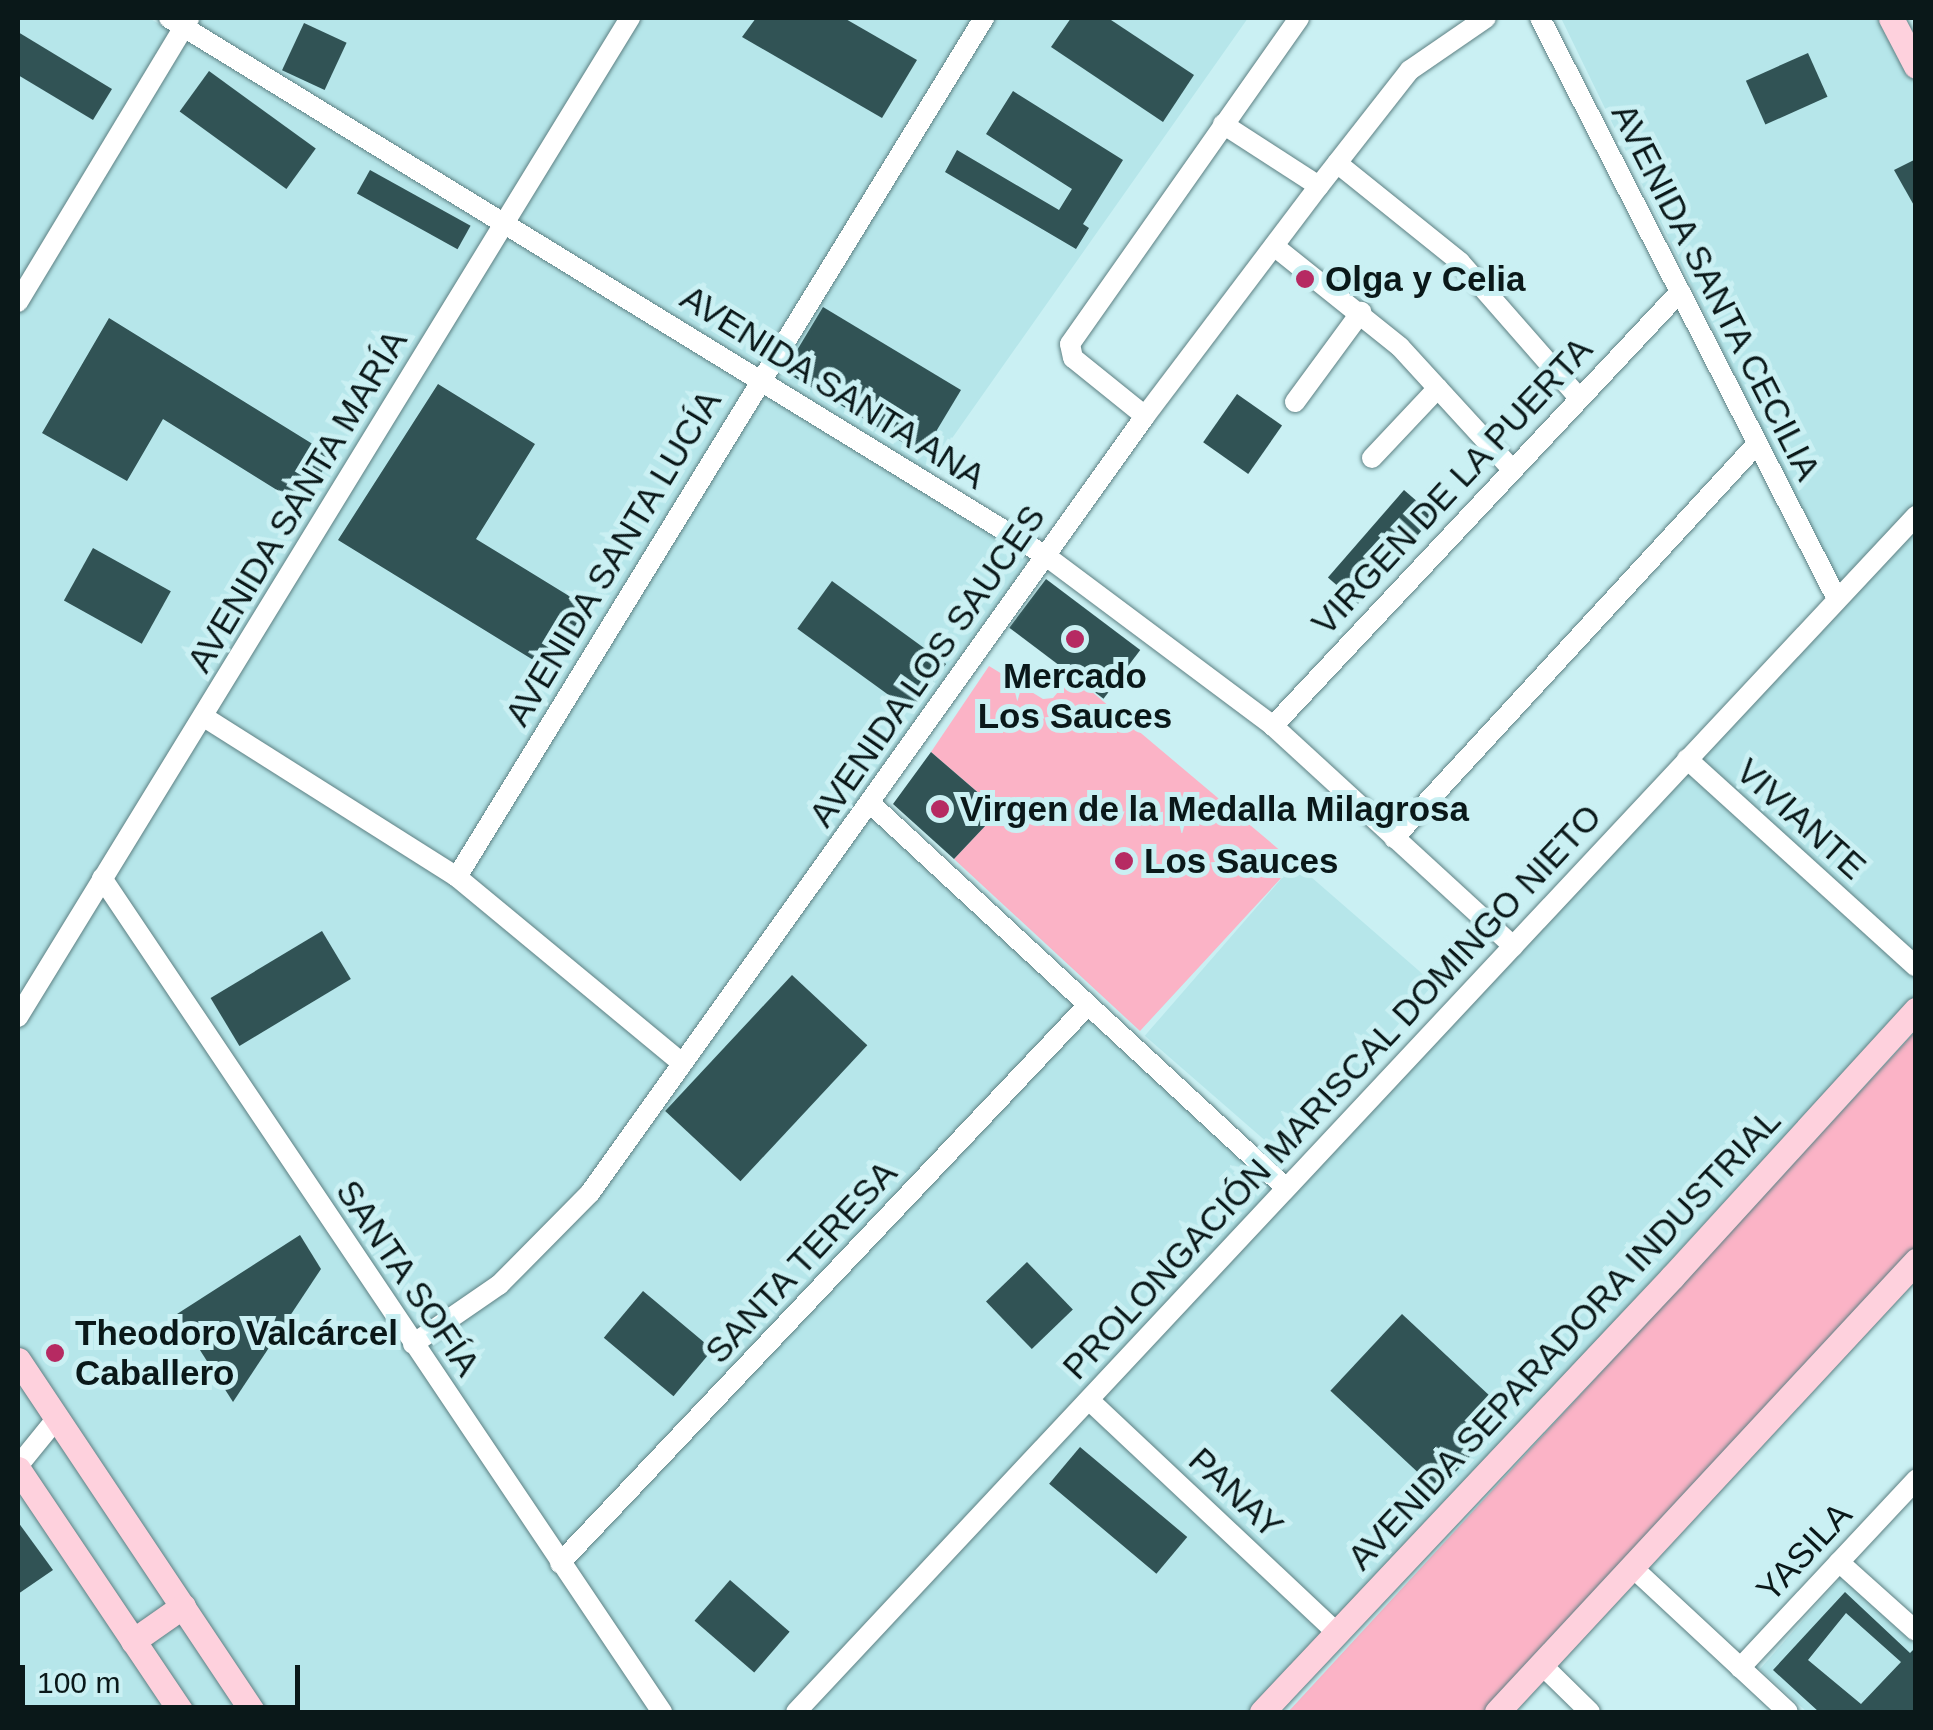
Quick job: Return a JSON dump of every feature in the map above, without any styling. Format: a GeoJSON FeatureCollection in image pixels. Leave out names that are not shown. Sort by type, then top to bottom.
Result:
{"type":"FeatureCollection","features":[{"type":"Feature","properties":{"kind":"main road"},"geometry":{"type":"LineString","coordinates":[[1891,18],[1916,66]]}},
{"type":"Feature","properties":{"kind":"main road","name":"AVENIDA SEPARADORA INDUSTRIAL"},"geometry":{"type":"LineString","coordinates":[[1262,1712],[1916,1010]]}},
{"type":"Feature","properties":{"kind":"main road"},"geometry":{"type":"LineString","coordinates":[[1498,1712],[1916,1262]]}},
{"type":"Feature","properties":{"kind":"main road"},"geometry":{"type":"LineString","coordinates":[[18,1360],[253,1712]]}},
{"type":"Feature","properties":{"kind":"main road"},"geometry":{"type":"LineString","coordinates":[[18,1468],[181,1712]]}},
{"type":"Feature","properties":{"kind":"main road"},"geometry":{"type":"LineString","coordinates":[[132,1640],[182,1606]]}},
{"type":"Feature","properties":{"kind":"street","name":"AVENIDA SANTA MARÍA"},"geometry":{"type":"LineString","coordinates":[[18,1017],[630,18]]}},
{"type":"Feature","properties":{"kind":"street","name":"AVENIDA SANTA LUCÍA"},"geometry":{"type":"LineString","coordinates":[[457,877],[759,378],[984,18]]}},
{"type":"Feature","properties":{"kind":"street"},"geometry":{"type":"LineString","coordinates":[[1145,416],[1073,358],[1070,344],[1299,18]]}},
{"type":"Feature","properties":{"kind":"street","name":"AVENIDA LOS SAUCES"},"geometry":{"type":"LineString","coordinates":[[412,1344],[499,1285],[590,1194],[1145,416],[1318,186],[1410,70],[1486,18]]}},
{"type":"Feature","properties":{"kind":"street","name":"AVENIDA SANTA CECILIA"},"geometry":{"type":"LineString","coordinates":[[1540,18],[1836,597]]}},
{"type":"Feature","properties":{"kind":"street","name":"AVENIDA SANTA ANA"},"geometry":{"type":"LineString","coordinates":[[181,21],[1046,556],[1272,726],[1513,946]]}},
{"type":"Feature","properties":{"kind":"street"},"geometry":{"type":"LineString","coordinates":[[18,302],[181,21]]}},
{"type":"Feature","properties":{"kind":"street"},"geometry":{"type":"LineString","coordinates":[[1223,124],[1318,186]]}},
{"type":"Feature","properties":{"kind":"street"},"geometry":{"type":"LineString","coordinates":[[1336,163],[1460,262],[1579,398]]}},
{"type":"Feature","properties":{"kind":"street"},"geometry":{"type":"LineString","coordinates":[[1274,246],[1361,312],[1511,468]]}},
{"type":"Feature","properties":{"kind":"street","name":"VIRGEN DE LA PUERTA"},"geometry":{"type":"LineString","coordinates":[[1272,726],[1680,292]]}},
{"type":"Feature","properties":{"kind":"street"},"geometry":{"type":"LineString","coordinates":[[1295,402],[1361,312]]}},
{"type":"Feature","properties":{"kind":"street"},"geometry":{"type":"LineString","coordinates":[[1372,458],[1438,388]]}},
{"type":"Feature","properties":{"kind":"street"},"geometry":{"type":"LineString","coordinates":[[1394,838],[1757,444]]}},
{"type":"Feature","properties":{"kind":"street","name":"PROLONGACIÓN MARISCAL DOMINGO NIETO"},"geometry":{"type":"LineString","coordinates":[[796,1712],[1836,597],[1916,516]]}},
{"type":"Feature","properties":{"kind":"street"},"geometry":{"type":"LineString","coordinates":[[204,717],[457,877],[682,1063]]}},
{"type":"Feature","properties":{"kind":"street","name":"VIVIANTE"},"geometry":{"type":"LineString","coordinates":[[1687,759],[1916,967]]}},
{"type":"Feature","properties":{"kind":"street"},"geometry":{"type":"LineString","coordinates":[[870,803],[1286,1187]]}},
{"type":"Feature","properties":{"kind":"street","name":"SANTA SOFÍA"},"geometry":{"type":"LineString","coordinates":[[102,878],[662,1712]]}},
{"type":"Feature","properties":{"kind":"street","name":"SANTA TERESA"},"geometry":{"type":"LineString","coordinates":[[560,1563],[1088,1005]]}},
{"type":"Feature","properties":{"kind":"street","name":"PANAY"},"geometry":{"type":"LineString","coordinates":[[1089,1400],[1338,1634]]}},
{"type":"Feature","properties":{"kind":"street"},"geometry":{"type":"LineString","coordinates":[[18,1468],[57,1418]]}},
{"type":"Feature","properties":{"kind":"street","name":"YASILA"},"geometry":{"type":"LineString","coordinates":[[1740,1668],[1916,1480]]}},
{"type":"Feature","properties":{"kind":"street"},"geometry":{"type":"LineString","coordinates":[[1839,1562],[1916,1632]]}},
{"type":"Feature","properties":{"kind":"street"},"geometry":{"type":"LineString","coordinates":[[1630,1566],[1788,1712]]}},
{"type":"Feature","properties":{"kind":"street"},"geometry":{"type":"LineString","coordinates":[[1542,1665],[1590,1712]]}},
{"type":"Feature","properties":{"kind":"shaded area"},"geometry":{"type":"Polygon","coordinates":[[[18,18],[149,18],[186,40],[199,18],[1248,18],[929,471],[1032,557],[869,790],[1267,1179],[1294,1180],[1844,599],[1561,18],[1883,18],[1916,82],[1915,995],[1253,1712],[18,1712],[18,18]]]}},
{"type":"Feature","properties":{"kind":"shaded area","name":"Los Sauces"},"geometry":{"type":"Polygon","coordinates":[[[989,666],[1043,699],[1053,698],[1072,675],[1295,863],[1140,1031],[954,859],[987,824],[979,813],[989,802],[931,752],[989,666]]]}},
{"type":"Feature","properties":{"kind":"shaded area"},"geometry":{"type":"Polygon","coordinates":[[[1295,863],[1434,984],[1284,1157],[1145,1036],[1295,863]]]}},
{"type":"Feature","properties":{"kind":"shaded area"},"geometry":{"type":"Polygon","coordinates":[[[1915,1032],[1915,1253],[1496,1712],[1288,1712],[1915,1032]]]}},
{"type":"Feature","properties":{"kind":"shaded area"},"geometry":{"type":"Polygon","coordinates":[[[1842,1576],[1915,1645],[1915,1712],[1807,1712],[1760,1669],[1842,1576]]]}},
{"type":"Feature","properties":{"kind":"building"},"geometry":{"type":"Polygon","coordinates":[[[756,18],[844,18],[917,60],[882,118],[742,37],[756,18]]]}},
{"type":"Feature","properties":{"kind":"building"},"geometry":{"type":"Polygon","coordinates":[[[1071,18],[1108,18],[1194,75],[1163,122],[1051,47],[1071,18]]]}},
{"type":"Feature","properties":{"kind":"building"},"geometry":{"type":"Polygon","coordinates":[[[304,23],[347,43],[325,90],[282,70],[304,23]]]}},
{"type":"Feature","properties":{"kind":"building"},"geometry":{"type":"Polygon","coordinates":[[[18,32],[112,89],[93,120],[18,75],[18,32]]]}},
{"type":"Feature","properties":{"kind":"building"},"geometry":{"type":"Polygon","coordinates":[[[1808,53],[1828,97],[1765,125],[1746,81],[1808,53]]]}},
{"type":"Feature","properties":{"kind":"building"},"geometry":{"type":"Polygon","coordinates":[[[209,71],[316,149],[286,189],[180,111],[209,71]]]}},
{"type":"Feature","properties":{"kind":"building"},"geometry":{"type":"Polygon","coordinates":[[[1013,91],[1123,160],[1083,224],[1089,228],[1076,249],[945,172],[957,150],[1059,210],[1072,189],[986,134],[1013,91]]]}},
{"type":"Feature","properties":{"kind":"building"},"geometry":{"type":"Polygon","coordinates":[[[1916,159],[1916,209],[1894,170],[1916,159]]]}},
{"type":"Feature","properties":{"kind":"building"},"geometry":{"type":"Polygon","coordinates":[[[370,170],[471,226],[457,249],[357,194],[370,170]]]}},
{"type":"Feature","properties":{"kind":"building"},"geometry":{"type":"Polygon","coordinates":[[[823,307],[961,390],[922,454],[784,371],[823,307]]]}},
{"type":"Feature","properties":{"kind":"building"},"geometry":{"type":"Polygon","coordinates":[[[109,318],[332,456],[301,505],[163,419],[127,481],[42,433],[109,318]]]}},
{"type":"Feature","properties":{"kind":"building"},"geometry":{"type":"Polygon","coordinates":[[[438,384],[535,444],[476,539],[587,607],[548,669],[338,540],[438,384]]]}},
{"type":"Feature","properties":{"kind":"building"},"geometry":{"type":"Polygon","coordinates":[[[1237,394],[1282,426],[1248,474],[1203,442],[1237,394]]]}},
{"type":"Feature","properties":{"kind":"building"},"geometry":{"type":"Polygon","coordinates":[[[1404,490],[1434,516],[1358,604],[1328,578],[1404,490]]]}},
{"type":"Feature","properties":{"kind":"building"},"geometry":{"type":"Polygon","coordinates":[[[93,548],[171,591],[142,644],[64,600],[93,548]]]}},
{"type":"Feature","properties":{"kind":"building","name":"Mercado Los Sauces"},"geometry":{"type":"Polygon","coordinates":[[[1046,579],[1140,650],[1104,699],[1009,628],[1046,579]]]}},
{"type":"Feature","properties":{"kind":"building"},"geometry":{"type":"Polygon","coordinates":[[[832,581],[946,664],[911,712],[797,629],[832,581]]]}},
{"type":"Feature","properties":{"kind":"building","name":"Virgen de la Medalla Milagrosa"},"geometry":{"type":"Polygon","coordinates":[[[931,752],[989,802],[979,813],[988,823],[954,859],[893,804],[931,752]]]}},
{"type":"Feature","properties":{"kind":"building"},"geometry":{"type":"Polygon","coordinates":[[[322,931],[351,979],[239,1046],[211,998],[322,931]]]}},
{"type":"Feature","properties":{"kind":"building"},"geometry":{"type":"Polygon","coordinates":[[[792,975],[867,1045],[740,1181],[665,1111],[792,975]]]}},
{"type":"Feature","properties":{"kind":"building"},"geometry":{"type":"Polygon","coordinates":[[[300,1235],[321,1269],[233,1402],[177,1314],[300,1235]]]}},
{"type":"Feature","properties":{"kind":"building"},"geometry":{"type":"Polygon","coordinates":[[[1027,1262],[1073,1309],[1032,1349],[986,1302],[1027,1262]]]}},
{"type":"Feature","properties":{"kind":"building"},"geometry":{"type":"Polygon","coordinates":[[[643,1291],[713,1349],[674,1396],[604,1338],[643,1291]]]}},
{"type":"Feature","properties":{"kind":"building"},"geometry":{"type":"Polygon","coordinates":[[[1402,1314],[1510,1414],[1438,1491],[1330,1391],[1402,1314]]]}},
{"type":"Feature","properties":{"kind":"building"},"geometry":{"type":"Polygon","coordinates":[[[1080,1447],[1187,1537],[1156,1574],[1049,1484],[1080,1447]]]}},
{"type":"Feature","properties":{"kind":"building"},"geometry":{"type":"Polygon","coordinates":[[[18,1522],[53,1570],[18,1594],[18,1522]]]}},
{"type":"Feature","properties":{"kind":"building"},"geometry":{"type":"Polygon","coordinates":[[[730,1580],[790,1632],[754,1673],[695,1621],[730,1580]]]}},
{"type":"Feature","properties":{"kind":"building"},"geometry":{"type":"Polygon","coordinates":[[[1845,1592],[1910,1653],[1916,1647],[1916,1712],[1819,1712],[1773,1670],[1845,1592]],[[1846,1613],[1808,1660],[1861,1704],[1901,1662],[1846,1613]]]}},
{"type":"Feature","properties":{"kind":"place","name":"Olga y Celia"},"geometry":{"type":"Point","coordinates":[1305,279]}},
{"type":"Feature","properties":{"kind":"place","name":"Mercado Los Sauces"},"geometry":{"type":"Point","coordinates":[1075,639]}},
{"type":"Feature","properties":{"kind":"place","name":"Virgen de la Medalla Milagrosa"},"geometry":{"type":"Point","coordinates":[940,809]}},
{"type":"Feature","properties":{"kind":"place","name":"Los Sauces"},"geometry":{"type":"Point","coordinates":[1124,861]}},
{"type":"Feature","properties":{"kind":"place","name":"Theodoro Valcárcel Caballero"},"geometry":{"type":"Point","coordinates":[55,1353]}}]}
